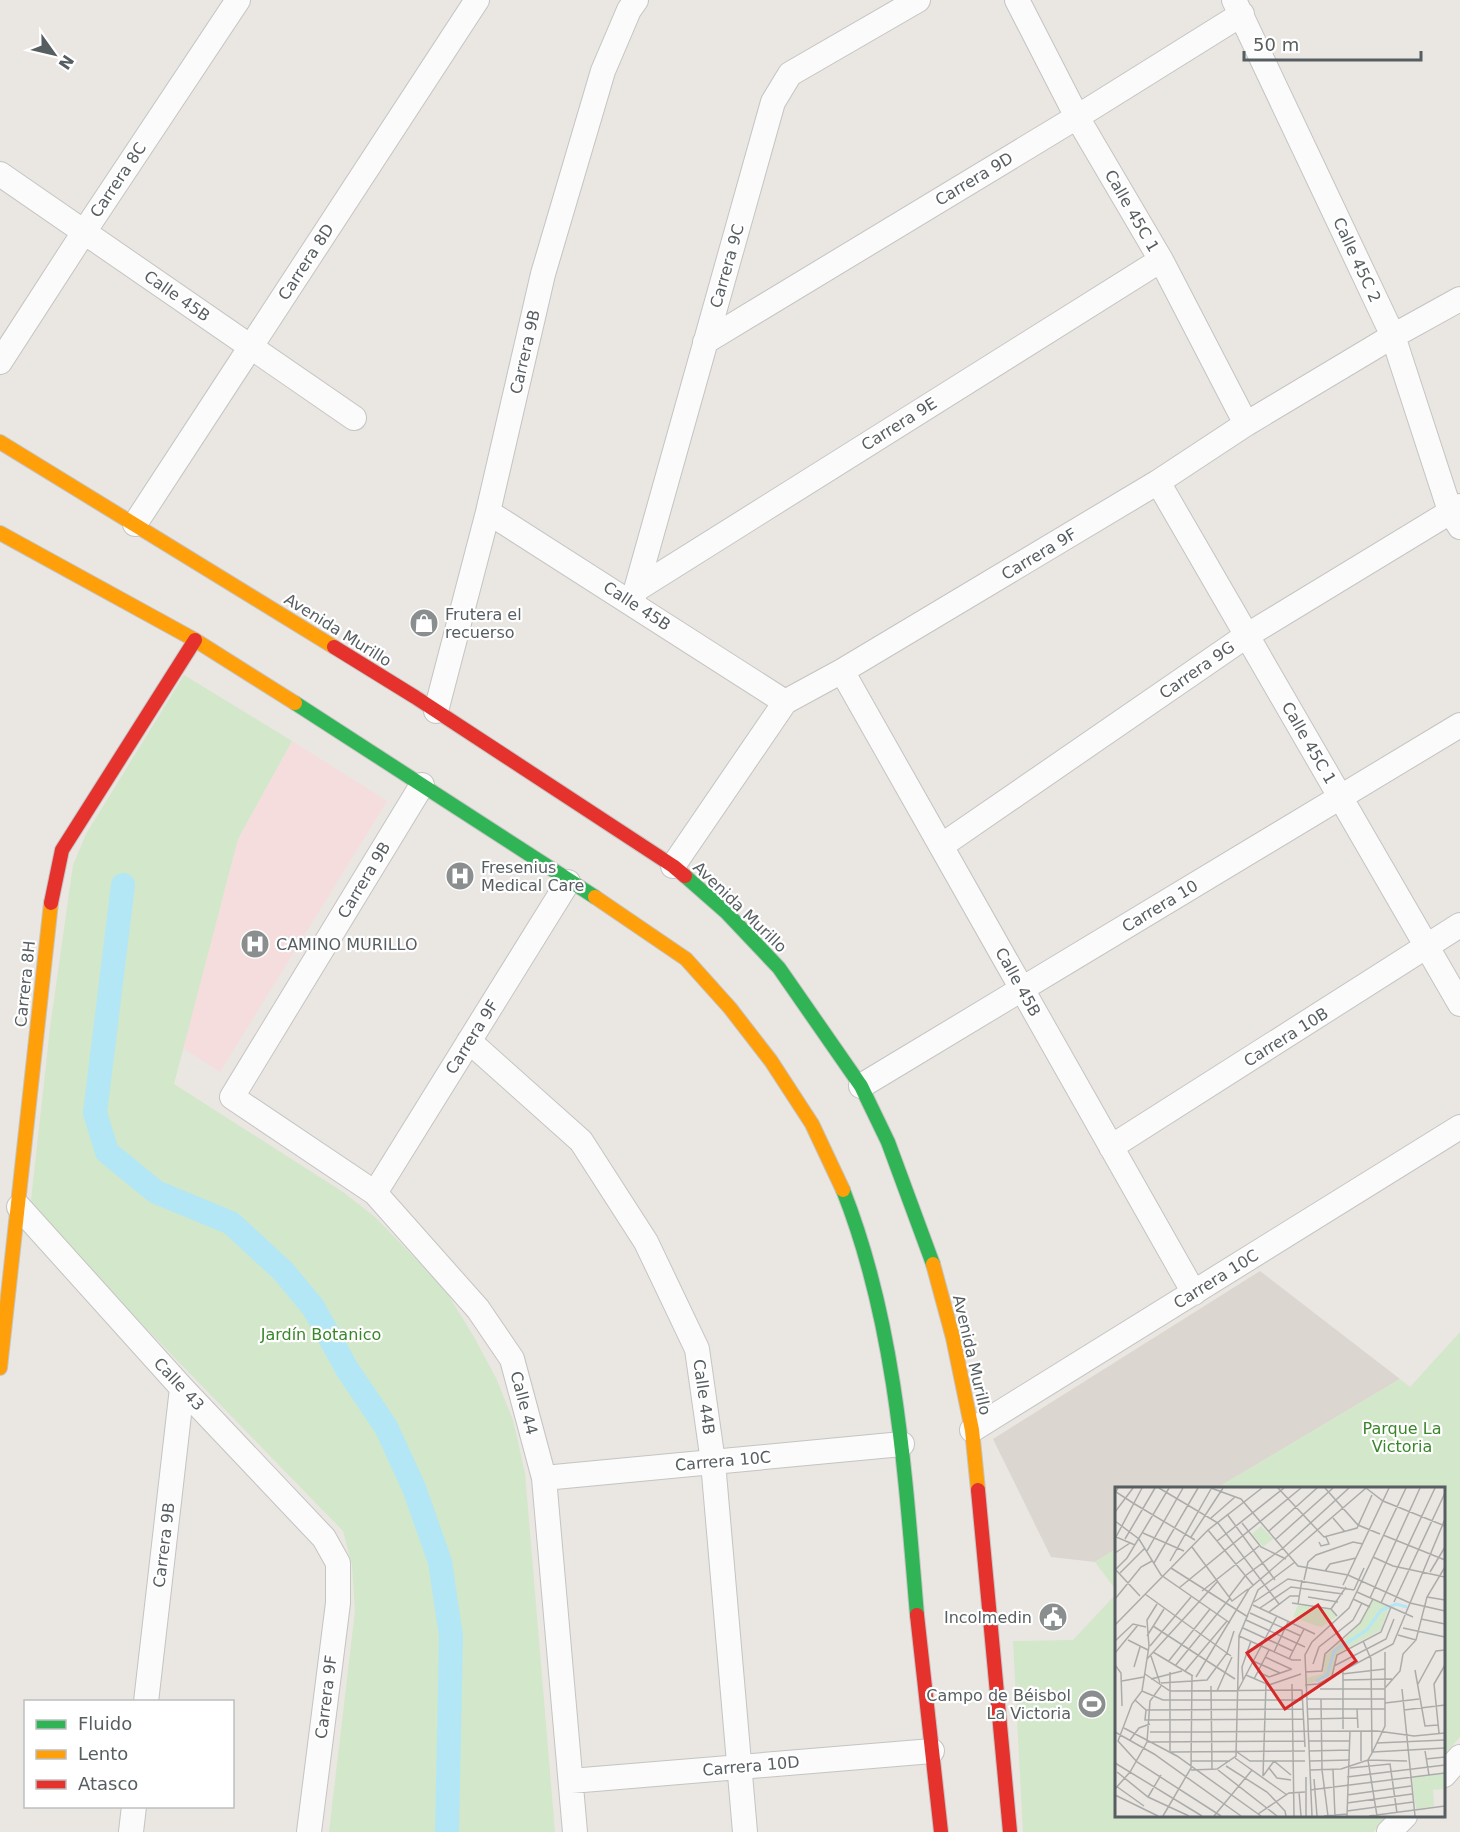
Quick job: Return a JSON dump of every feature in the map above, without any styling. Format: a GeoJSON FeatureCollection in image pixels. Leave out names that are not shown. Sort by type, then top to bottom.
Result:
{"type":"FeatureCollection","features":[{"type":"Feature","properties":{"kind":"main road","name":"Avenida Murillo"},"geometry":{"type":"LineString","coordinates":[[0,442],[436,711],[673,866],[726,912],[779,968],[861,1086],[888,1142],[934,1266],[953,1338],[972,1430],[1010,1832]]}},
{"type":"Feature","properties":{"kind":"main road"},"geometry":{"type":"LineString","coordinates":[[0,532],[195,640],[422,785],[568,882],[634,922],[686,959],[730,1008],[771,1061],[812,1124],[844,1191],[875,1287],[902,1444],[941,1832]]}},
{"type":"Feature","properties":{"kind":"main road","name":"Carrera 8H"},"geometry":{"type":"LineString","coordinates":[[0,1368],[52,890],[62,850],[195,640]]}},
{"type":"Feature","properties":{"kind":"street","name":"Carrera 8C"},"geometry":{"type":"LineString","coordinates":[[0,362],[238,0]]}},
{"type":"Feature","properties":{"kind":"street","name":"Carrera 8D"},"geometry":{"type":"LineString","coordinates":[[135,524],[477,0]]}},
{"type":"Feature","properties":{"kind":"street","name":"Carrera 9B"},"geometry":{"type":"LineString","coordinates":[[436,711],[488,512],[543,274],[603,71],[629,10],[636,0]]}},
{"type":"Feature","properties":{"kind":"street","name":"Carrera 9C"},"geometry":{"type":"LineString","coordinates":[[635,596],[772,102],[790,75],[918,0]]}},
{"type":"Feature","properties":{"kind":"street","name":"Calle 45C 1"},"geometry":{"type":"LineString","coordinates":[[1017,0],[1077,117],[1161,260],[1246,424]]}},
{"type":"Feature","properties":{"kind":"street","name":"Carrera 9D"},"geometry":{"type":"LineString","coordinates":[[705,342],[1077,117],[1238,7]]}},
{"type":"Feature","properties":{"kind":"street","name":"Calle 45C 2"},"geometry":{"type":"LineString","coordinates":[[1238,7],[1393,336],[1457,515]]}},
{"type":"Feature","properties":{"kind":"street","name":"Calle 45B"},"geometry":{"type":"LineString","coordinates":[[0,174],[354,418]]}},
{"type":"Feature","properties":{"kind":"street","name":"Carrera 9E"},"geometry":{"type":"LineString","coordinates":[[635,596],[1161,260]]}},
{"type":"Feature","properties":{"kind":"street","name":"Carrera 9F"},"geometry":{"type":"LineString","coordinates":[[673,866],[785,702],[842,671],[1158,482],[1246,424],[1393,336],[1460,299]]}},
{"type":"Feature","properties":{"kind":"street","name":"Calle 45C 1"},"geometry":{"type":"LineString","coordinates":[[1158,482],[1460,1004]]}},
{"type":"Feature","properties":{"kind":"street","name":"Calle 45B"},"geometry":{"type":"LineString","coordinates":[[488,512],[635,596],[785,702]]}},
{"type":"Feature","properties":{"kind":"street","name":"Carrera 9G"},"geometry":{"type":"LineString","coordinates":[[941,846],[1246,636],[1457,515]]}},
{"type":"Feature","properties":{"kind":"street","name":"Calle 45B"},"geometry":{"type":"LineString","coordinates":[[842,671],[1194,1293]]}},
{"type":"Feature","properties":{"kind":"street","name":"Carrera 10"},"geometry":{"type":"LineString","coordinates":[[861,1086],[1460,725]]}},
{"type":"Feature","properties":{"kind":"street","name":"Carrera 9B"},"geometry":{"type":"LineString","coordinates":[[232,1097],[422,785]]}},
{"type":"Feature","properties":{"kind":"street","name":"Carrera 9F"},"geometry":{"type":"LineString","coordinates":[[375,1193],[568,882]]}},
{"type":"Feature","properties":{"kind":"street","name":"Carrera 10B"},"geometry":{"type":"LineString","coordinates":[[1111,1147],[1460,925]]}},
{"type":"Feature","properties":{"kind":"street","name":"Calle 44B"},"geometry":{"type":"LineString","coordinates":[[469,1041],[581,1141],[646,1242],[697,1349],[713,1462],[745,1832]]}},
{"type":"Feature","properties":{"kind":"street","name":"Calle 44"},"geometry":{"type":"LineString","coordinates":[[232,1097],[375,1193],[478,1309],[512,1359],[544,1478],[575,1832]]}},
{"type":"Feature","properties":{"kind":"street","name":"Carrera 10C"},"geometry":{"type":"LineString","coordinates":[[972,1430],[1460,1127]]}},
{"type":"Feature","properties":{"kind":"street","name":"Calle 43"},"geometry":{"type":"LineString","coordinates":[[18,1207],[182,1388],[324,1538],[338,1563]]}},
{"type":"Feature","properties":{"kind":"street","name":"Carrera 9B"},"geometry":{"type":"LineString","coordinates":[[146,1700],[182,1388]]}},
{"type":"Feature","properties":{"kind":"street","name":"Carrera 10C"},"geometry":{"type":"LineString","coordinates":[[544,1478],[902,1444]]}},
{"type":"Feature","properties":{"kind":"street","name":"Carrera 9F"},"geometry":{"type":"LineString","coordinates":[[309,1832],[338,1603],[338,1563]]}},
{"type":"Feature","properties":{"kind":"street","name":"Carrera 10D"},"geometry":{"type":"LineString","coordinates":[[571,1781],[932,1751]]}},
{"type":"Feature","properties":{"kind":"street"},"geometry":{"type":"LineString","coordinates":[[1445,1773],[1460,1757]]}},
{"type":"Feature","properties":{"kind":"street"},"geometry":{"type":"LineString","coordinates":[[131,1832],[134,1808]]}},
{"type":"Feature","properties":{"kind":"street"},"geometry":{"type":"LineString","coordinates":[[1389,1832],[1403,1817]]}},
{"type":"Feature","properties":{"kind":"shaded area","name":"CAMINO MURILLO"},"geometry":{"type":"Polygon","coordinates":[[[292,741],[387,801],[220,1072],[183,1048],[238,839],[292,741]]]}},
{"type":"Feature","properties":{"kind":"shaded area"},"geometry":{"type":"Polygon","coordinates":[[[1260,1271],[1400,1379],[1219,1487],[1115,1487],[1115,1550],[1095,1562],[1051,1557],[993,1439],[1260,1271]]]}},
{"type":"Feature","properties":{"kind":"green space","name":"Jardín Botanico"},"geometry":{"type":"Polygon","coordinates":[[[184,675],[292,741],[238,839],[174,1084],[343,1192],[375,1217],[444,1288],[496,1378],[513,1420],[525,1473],[555,1832],[329,1832],[355,1611],[352,1565],[343,1531],[30,1209],[50,1028],[73,865],[86,834],[184,675]]]}},
{"type":"Feature","properties":{"kind":"green space","name":"Parque La Victoria"},"geometry":{"type":"Polygon","coordinates":[[[1460,1332],[1460,1737],[1445,1754],[1445,1487],[1219,1487],[1400,1379],[1410,1387],[1460,1332]]]}},
{"type":"Feature","properties":{"kind":"green space"},"geometry":{"type":"Polygon","coordinates":[[[1115,1550],[1115,1589],[1095,1562],[1115,1550]]]}},
{"type":"Feature","properties":{"kind":"green space"},"geometry":{"type":"Polygon","coordinates":[[[1115,1595],[1115,1817],[1387,1817],[1373,1832],[1023,1832],[1013,1641],[1073,1640],[1115,1595]]]}},
{"type":"Feature","properties":{"kind":"waterway"},"geometry":{"type":"LineString","coordinates":[[123,885],[95,1113],[107,1152],[156,1192],[231,1223],[283,1271],[313,1307],[347,1369],[386,1427],[414,1488],[440,1562],[451,1636],[447,1832]]}},
{"type":"Feature","properties":{"kind":"traffic: fast"},"geometry":{"type":"LineString","coordinates":[[295,703],[595,897]]}},
{"type":"Feature","properties":{"kind":"traffic: fast"},"geometry":{"type":"LineString","coordinates":[[685,876],[726,912],[779,968],[861,1086],[888,1142],[933,1264]]}},
{"type":"Feature","properties":{"kind":"traffic: fast"},"geometry":{"type":"LineString","coordinates":[[843,1190],[861,1241],[887,1346],[902,1453],[917,1615]]}},
{"type":"Feature","properties":{"kind":"traffic: slow"},"geometry":{"type":"LineString","coordinates":[[0,442],[334,647]]}},
{"type":"Feature","properties":{"kind":"traffic: slow"},"geometry":{"type":"LineString","coordinates":[[0,533],[195,640],[295,703]]}},
{"type":"Feature","properties":{"kind":"traffic: slow"},"geometry":{"type":"LineString","coordinates":[[595,897],[686,959],[730,1008],[771,1061],[812,1124],[843,1190]]}},
{"type":"Feature","properties":{"kind":"traffic: slow"},"geometry":{"type":"LineString","coordinates":[[0,1368],[51,903]]}},
{"type":"Feature","properties":{"kind":"traffic: slow"},"geometry":{"type":"LineString","coordinates":[[933,1264],[953,1338],[972,1430],[978,1490]]}},
{"type":"Feature","properties":{"kind":"traffic: jam"},"geometry":{"type":"LineString","coordinates":[[51,903],[62,850],[195,640]]}},
{"type":"Feature","properties":{"kind":"traffic: jam"},"geometry":{"type":"LineString","coordinates":[[334,647],[415,697],[685,876]]}},
{"type":"Feature","properties":{"kind":"traffic: jam"},"geometry":{"type":"LineString","coordinates":[[978,1490],[1010,1832]]}},
{"type":"Feature","properties":{"kind":"traffic: jam"},"geometry":{"type":"LineString","coordinates":[[917,1615],[941,1832]]}},
{"type":"Feature","properties":{"kind":"place","name":"Frutera el recuerso"},"geometry":{"type":"Point","coordinates":[424,623]}},
{"type":"Feature","properties":{"kind":"place","name":"Fresenius Medical Care"},"geometry":{"type":"Point","coordinates":[460,876]}},
{"type":"Feature","properties":{"kind":"place","name":"CAMINO MURILLO"},"geometry":{"type":"Point","coordinates":[255,944]}},
{"type":"Feature","properties":{"kind":"place","name":"Incolmedin"},"geometry":{"type":"Point","coordinates":[1053,1617]}},
{"type":"Feature","properties":{"kind":"place","name":"Campo de Béisbol La Victoria"},"geometry":{"type":"Point","coordinates":[1092,1704]}}]}
